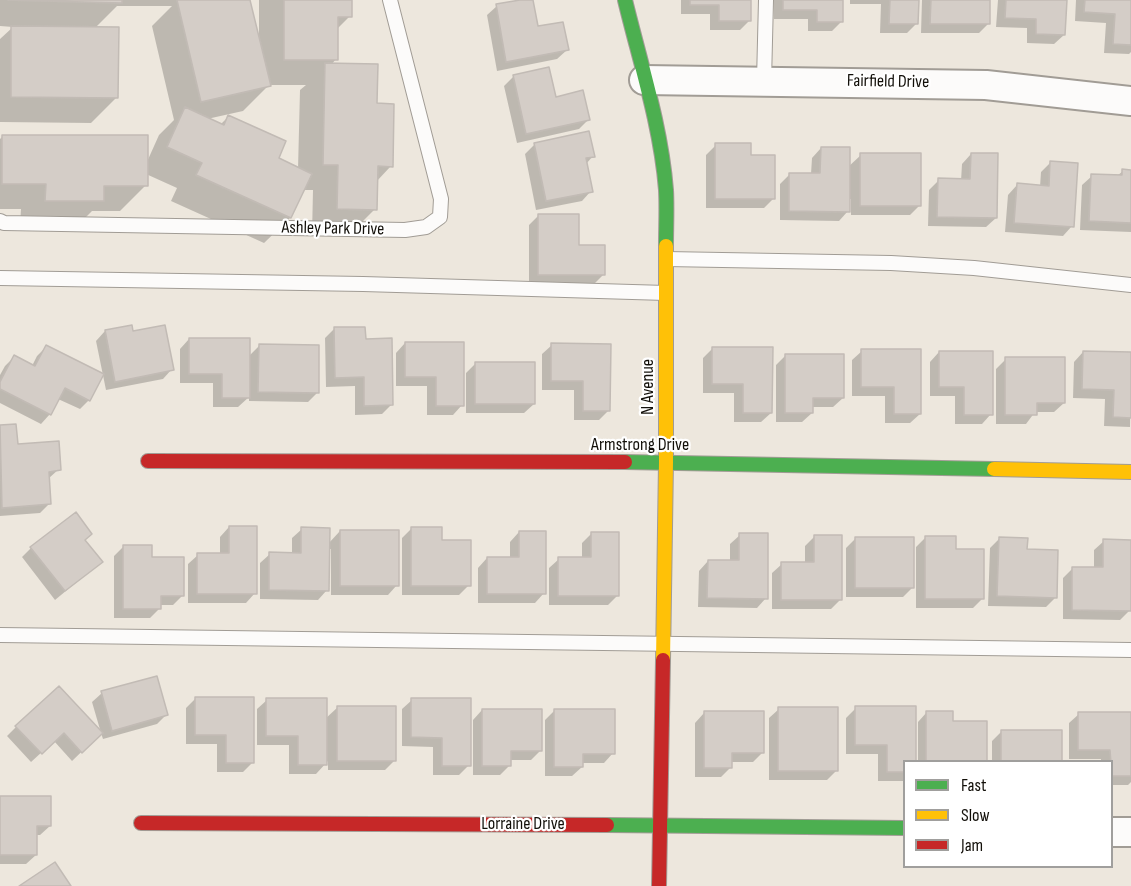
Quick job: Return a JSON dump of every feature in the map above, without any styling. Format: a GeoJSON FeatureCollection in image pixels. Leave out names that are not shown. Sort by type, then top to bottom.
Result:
{"type":"FeatureCollection","features":[{"type":"Feature","properties":{"kind":"street","name":"N Avenue"},"geometry":{"type":"LineString","coordinates":[[625,0],[663,157],[666,191],[666,462],[658,886]]}},
{"type":"Feature","properties":{"kind":"street","name":"Fairfield Drive"},"geometry":{"type":"LineString","coordinates":[[644,80],[986,85],[1131,101]]}},
{"type":"Feature","properties":{"kind":"street","name":"Armstrong Drive"},"geometry":{"type":"LineString","coordinates":[[148,461],[666,462],[1131,472]]}},
{"type":"Feature","properties":{"kind":"street","name":"Lorraine Drive"},"geometry":{"type":"LineString","coordinates":[[141,823],[903,828]]}},
{"type":"Feature","properties":{"kind":"street"},"geometry":{"type":"LineString","coordinates":[[1113,832],[1131,832]]}},
{"type":"Feature","properties":{"kind":"lane","name":"Ashley Park Drive"},"geometry":{"type":"LineString","coordinates":[[0,220],[4,223],[321,229],[405,230],[426,227],[440,217],[441,199],[390,0]]}},
{"type":"Feature","properties":{"kind":"lane"},"geometry":{"type":"LineString","coordinates":[[764,81],[766,0]]}},
{"type":"Feature","properties":{"kind":"lane"},"geometry":{"type":"LineString","coordinates":[[666,259],[891,262],[974,268],[1131,285]]}},
{"type":"Feature","properties":{"kind":"lane"},"geometry":{"type":"LineString","coordinates":[[0,278],[386,284],[666,293]]}},
{"type":"Feature","properties":{"kind":"lane"},"geometry":{"type":"LineString","coordinates":[[0,635],[663,646],[1131,650]]}},
{"type":"Feature","properties":{"kind":"building"},"geometry":{"type":"Polygon","coordinates":[[[8,0],[122,0],[122,3],[8,0]]]}},
{"type":"Feature","properties":{"kind":"building"},"geometry":{"type":"Polygon","coordinates":[[[177,0],[250,0],[271,86],[201,102],[177,0]]]}},
{"type":"Feature","properties":{"kind":"building"},"geometry":{"type":"Polygon","coordinates":[[[284,0],[352,0],[352,17],[338,17],[338,60],[284,60],[284,0]]]}},
{"type":"Feature","properties":{"kind":"building"},"geometry":{"type":"Polygon","coordinates":[[[533,0],[538,26],[563,22],[569,50],[506,62],[496,4],[533,0]]]}},
{"type":"Feature","properties":{"kind":"building"},"geometry":{"type":"Polygon","coordinates":[[[690,0],[751,0],[751,21],[719,21],[719,5],[690,5],[690,0]]]}},
{"type":"Feature","properties":{"kind":"building"},"geometry":{"type":"Polygon","coordinates":[[[783,0],[843,0],[843,22],[817,22],[817,10],[783,10],[783,0]]]}},
{"type":"Feature","properties":{"kind":"building"},"geometry":{"type":"Polygon","coordinates":[[[890,0],[919,0],[918,24],[889,24],[890,0]]]}},
{"type":"Feature","properties":{"kind":"building"},"geometry":{"type":"Polygon","coordinates":[[[931,0],[990,0],[990,24],[930,24],[931,0]]]}},
{"type":"Feature","properties":{"kind":"building"},"geometry":{"type":"Polygon","coordinates":[[[1006,0],[1067,0],[1065,35],[1036,34],[1036,19],[1005,18],[1006,0]]]}},
{"type":"Feature","properties":{"kind":"building"},"geometry":{"type":"Polygon","coordinates":[[[1085,0],[1131,0],[1131,45],[1113,44],[1115,14],[1084,12],[1085,0]]]}},
{"type":"Feature","properties":{"kind":"building"},"geometry":{"type":"Polygon","coordinates":[[[11,26],[119,27],[118,98],[11,97],[11,26]]]}},
{"type":"Feature","properties":{"kind":"building"},"geometry":{"type":"Polygon","coordinates":[[[325,63],[378,64],[377,103],[394,104],[393,167],[378,166],[377,210],[337,209],[338,165],[323,165],[325,63]]]}},
{"type":"Feature","properties":{"kind":"building"},"geometry":{"type":"Polygon","coordinates":[[[549,67],[556,97],[583,90],[590,120],[526,134],[513,75],[549,67]]]}},
{"type":"Feature","properties":{"kind":"building"},"geometry":{"type":"Polygon","coordinates":[[[185,107],[224,125],[228,115],[286,141],[279,158],[312,174],[291,218],[196,175],[202,163],[167,147],[185,107]]]}},
{"type":"Feature","properties":{"kind":"building"},"geometry":{"type":"Polygon","coordinates":[[[589,131],[595,157],[586,158],[593,192],[546,201],[534,143],[589,131]]]}},
{"type":"Feature","properties":{"kind":"building"},"geometry":{"type":"Polygon","coordinates":[[[2,135],[148,135],[148,186],[104,186],[104,201],[45,201],[46,184],[2,184],[2,135]]]}},
{"type":"Feature","properties":{"kind":"building"},"geometry":{"type":"Polygon","coordinates":[[[715,143],[751,143],[751,155],[775,155],[775,199],[715,199],[715,143]]]}},
{"type":"Feature","properties":{"kind":"building"},"geometry":{"type":"Polygon","coordinates":[[[821,147],[850,147],[850,212],[789,211],[789,173],[820,173],[821,147]]]}},
{"type":"Feature","properties":{"kind":"building"},"geometry":{"type":"Polygon","coordinates":[[[860,153],[921,153],[921,206],[860,206],[860,153]]]}},
{"type":"Feature","properties":{"kind":"building"},"geometry":{"type":"Polygon","coordinates":[[[971,153],[998,153],[997,218],[937,217],[938,178],[970,179],[971,153]]]}},
{"type":"Feature","properties":{"kind":"building"},"geometry":{"type":"Polygon","coordinates":[[[1050,161],[1078,163],[1074,227],[1014,223],[1017,183],[1049,186],[1050,161]]]}},
{"type":"Feature","properties":{"kind":"building"},"geometry":{"type":"Polygon","coordinates":[[[1122,169],[1131,170],[1131,223],[1089,221],[1091,174],[1122,175],[1122,169]]]}},
{"type":"Feature","properties":{"kind":"building"},"geometry":{"type":"Polygon","coordinates":[[[538,214],[579,214],[579,245],[605,245],[605,275],[538,275],[538,214]]]}},
{"type":"Feature","properties":{"kind":"building"},"geometry":{"type":"Polygon","coordinates":[[[132,325],[133,331],[165,325],[174,370],[115,382],[105,330],[132,325]]]}},
{"type":"Feature","properties":{"kind":"building"},"geometry":{"type":"Polygon","coordinates":[[[334,327],[365,327],[366,339],[392,338],[393,405],[364,406],[364,377],[335,378],[334,327]]]}},
{"type":"Feature","properties":{"kind":"building"},"geometry":{"type":"Polygon","coordinates":[[[189,338],[250,338],[250,398],[222,398],[222,374],[189,374],[189,338]]]}},
{"type":"Feature","properties":{"kind":"building"},"geometry":{"type":"Polygon","coordinates":[[[405,342],[464,342],[464,406],[436,406],[436,377],[405,377],[405,342]]]}},
{"type":"Feature","properties":{"kind":"building"},"geometry":{"type":"Polygon","coordinates":[[[551,343],[611,344],[610,411],[583,411],[583,381],[551,381],[551,343]]]}},
{"type":"Feature","properties":{"kind":"building"},"geometry":{"type":"Polygon","coordinates":[[[259,344],[319,345],[319,393],[258,392],[259,344]]]}},
{"type":"Feature","properties":{"kind":"building"},"geometry":{"type":"Polygon","coordinates":[[[46,345],[104,374],[90,401],[65,388],[51,415],[0,389],[0,382],[14,355],[35,366],[46,345]]]}},
{"type":"Feature","properties":{"kind":"building"},"geometry":{"type":"Polygon","coordinates":[[[712,347],[773,347],[772,413],[743,413],[743,384],[712,384],[712,347]]]}},
{"type":"Feature","properties":{"kind":"building"},"geometry":{"type":"Polygon","coordinates":[[[861,349],[921,349],[921,414],[894,414],[894,387],[861,387],[861,349]]]}},
{"type":"Feature","properties":{"kind":"building"},"geometry":{"type":"Polygon","coordinates":[[[939,351],[993,351],[993,415],[964,415],[964,387],[939,387],[939,351]]]}},
{"type":"Feature","properties":{"kind":"building"},"geometry":{"type":"Polygon","coordinates":[[[1083,351],[1131,352],[1131,418],[1113,417],[1114,390],[1082,389],[1083,351]]]}},
{"type":"Feature","properties":{"kind":"building"},"geometry":{"type":"Polygon","coordinates":[[[785,354],[844,354],[844,398],[813,398],[813,413],[785,413],[785,354]]]}},
{"type":"Feature","properties":{"kind":"building"},"geometry":{"type":"Polygon","coordinates":[[[1005,357],[1065,357],[1065,403],[1037,403],[1037,415],[1005,415],[1005,357]]]}},
{"type":"Feature","properties":{"kind":"building"},"geometry":{"type":"Polygon","coordinates":[[[475,362],[535,362],[535,404],[475,404],[475,362]]]}},
{"type":"Feature","properties":{"kind":"building"},"geometry":{"type":"Polygon","coordinates":[[[16,424],[18,444],[59,441],[61,470],[49,472],[51,504],[2,508],[0,425],[16,424]]]}},
{"type":"Feature","properties":{"kind":"building"},"geometry":{"type":"Polygon","coordinates":[[[76,512],[92,534],[85,540],[103,562],[65,591],[30,547],[76,512]]]}},
{"type":"Feature","properties":{"kind":"building"},"geometry":{"type":"Polygon","coordinates":[[[229,526],[257,526],[257,594],[197,594],[197,553],[229,553],[229,526]]]}},
{"type":"Feature","properties":{"kind":"building"},"geometry":{"type":"Polygon","coordinates":[[[301,527],[330,528],[329,591],[269,590],[269,552],[301,553],[301,527]]]}},
{"type":"Feature","properties":{"kind":"building"},"geometry":{"type":"Polygon","coordinates":[[[411,527],[442,527],[442,540],[471,540],[471,586],[411,586],[411,527]]]}},
{"type":"Feature","properties":{"kind":"building"},"geometry":{"type":"Polygon","coordinates":[[[340,530],[399,530],[399,586],[340,586],[340,530]]]}},
{"type":"Feature","properties":{"kind":"building"},"geometry":{"type":"Polygon","coordinates":[[[519,531],[546,531],[546,594],[487,594],[487,557],[519,557],[519,531]]]}},
{"type":"Feature","properties":{"kind":"building"},"geometry":{"type":"Polygon","coordinates":[[[591,532],[619,532],[619,596],[558,596],[558,557],[591,557],[591,532]]]}},
{"type":"Feature","properties":{"kind":"building"},"geometry":{"type":"Polygon","coordinates":[[[739,533],[768,533],[768,599],[707,598],[708,560],[739,560],[739,533]]]}},
{"type":"Feature","properties":{"kind":"building"},"geometry":{"type":"Polygon","coordinates":[[[814,535],[842,535],[842,600],[781,600],[781,562],[814,562],[814,535]]]}},
{"type":"Feature","properties":{"kind":"building"},"geometry":{"type":"Polygon","coordinates":[[[925,536],[956,536],[956,549],[984,549],[984,599],[925,599],[925,536]]]}},
{"type":"Feature","properties":{"kind":"building"},"geometry":{"type":"Polygon","coordinates":[[[855,537],[914,537],[914,588],[855,588],[855,537]]]}},
{"type":"Feature","properties":{"kind":"building"},"geometry":{"type":"Polygon","coordinates":[[[999,537],[1028,538],[1027,549],[1058,550],[1057,598],[997,596],[999,537]]]}},
{"type":"Feature","properties":{"kind":"building"},"geometry":{"type":"Polygon","coordinates":[[[1103,539],[1131,540],[1131,611],[1072,610],[1072,567],[1103,567],[1103,539]]]}},
{"type":"Feature","properties":{"kind":"building"},"geometry":{"type":"Polygon","coordinates":[[[123,545],[152,545],[152,557],[184,557],[184,596],[161,596],[161,609],[123,609],[123,545]]]}},
{"type":"Feature","properties":{"kind":"building"},"geometry":{"type":"Polygon","coordinates":[[[157,676],[168,715],[112,731],[101,691],[157,676]]]}},
{"type":"Feature","properties":{"kind":"building"},"geometry":{"type":"Polygon","coordinates":[[[59,686],[103,733],[82,753],[64,733],[42,754],[15,726],[59,686]]]}},
{"type":"Feature","properties":{"kind":"building"},"geometry":{"type":"Polygon","coordinates":[[[195,697],[254,697],[254,763],[226,763],[226,735],[195,735],[195,697]]]}},
{"type":"Feature","properties":{"kind":"building"},"geometry":{"type":"Polygon","coordinates":[[[266,698],[327,698],[327,765],[298,765],[298,736],[266,736],[266,698]]]}},
{"type":"Feature","properties":{"kind":"building"},"geometry":{"type":"Polygon","coordinates":[[[411,698],[471,698],[471,766],[442,766],[442,738],[411,737],[411,698]]]}},
{"type":"Feature","properties":{"kind":"building"},"geometry":{"type":"Polygon","coordinates":[[[337,706],[396,706],[396,761],[337,761],[337,706]]]}},
{"type":"Feature","properties":{"kind":"building"},"geometry":{"type":"Polygon","coordinates":[[[855,706],[916,706],[916,760],[903,760],[903,772],[887,772],[887,745],[855,745],[855,706]]]}},
{"type":"Feature","properties":{"kind":"building"},"geometry":{"type":"Polygon","coordinates":[[[778,707],[838,707],[838,771],[778,771],[778,707]]]}},
{"type":"Feature","properties":{"kind":"building"},"geometry":{"type":"Polygon","coordinates":[[[482,709],[542,709],[542,751],[511,751],[511,766],[482,766],[482,709]]]}},
{"type":"Feature","properties":{"kind":"building"},"geometry":{"type":"Polygon","coordinates":[[[554,709],[615,709],[615,754],[583,754],[583,767],[554,767],[554,709]]]}},
{"type":"Feature","properties":{"kind":"building"},"geometry":{"type":"Polygon","coordinates":[[[704,711],[764,711],[764,753],[732,753],[732,768],[704,768],[704,711]]]}},
{"type":"Feature","properties":{"kind":"building"},"geometry":{"type":"Polygon","coordinates":[[[926,711],[953,711],[953,721],[987,721],[987,760],[926,760],[926,711]]]}},
{"type":"Feature","properties":{"kind":"building"},"geometry":{"type":"Polygon","coordinates":[[[1078,712],[1131,712],[1131,776],[1113,776],[1113,760],[1111,760],[1110,750],[1078,750],[1078,712]]]}},
{"type":"Feature","properties":{"kind":"building"},"geometry":{"type":"Polygon","coordinates":[[[1001,730],[1062,730],[1062,760],[1001,760],[1001,730]]]}},
{"type":"Feature","properties":{"kind":"building"},"geometry":{"type":"Polygon","coordinates":[[[0,796],[51,796],[51,826],[37,826],[37,855],[0,855],[0,796]]]}},
{"type":"Feature","properties":{"kind":"building"},"geometry":{"type":"Polygon","coordinates":[[[55,862],[71,886],[19,886],[55,862]]]}},
{"type":"Feature","properties":{"kind":"traffic: fast"},"geometry":{"type":"LineString","coordinates":[[625,0],[660,142],[666,190],[666,246]]}},
{"type":"Feature","properties":{"kind":"traffic: fast"},"geometry":{"type":"LineString","coordinates":[[625,462],[994,469]]}},
{"type":"Feature","properties":{"kind":"traffic: fast"},"geometry":{"type":"LineString","coordinates":[[607,825],[903,828]]}},
{"type":"Feature","properties":{"kind":"traffic: slow"},"geometry":{"type":"LineString","coordinates":[[663,660],[666,246]]}},
{"type":"Feature","properties":{"kind":"traffic: slow"},"geometry":{"type":"LineString","coordinates":[[994,469],[1131,472]]}},
{"type":"Feature","properties":{"kind":"traffic: jam"},"geometry":{"type":"LineString","coordinates":[[148,461],[625,462]]}},
{"type":"Feature","properties":{"kind":"traffic: jam"},"geometry":{"type":"LineString","coordinates":[[659,886],[663,660]]}},
{"type":"Feature","properties":{"kind":"traffic: jam"},"geometry":{"type":"LineString","coordinates":[[141,823],[607,825]]}}]}
